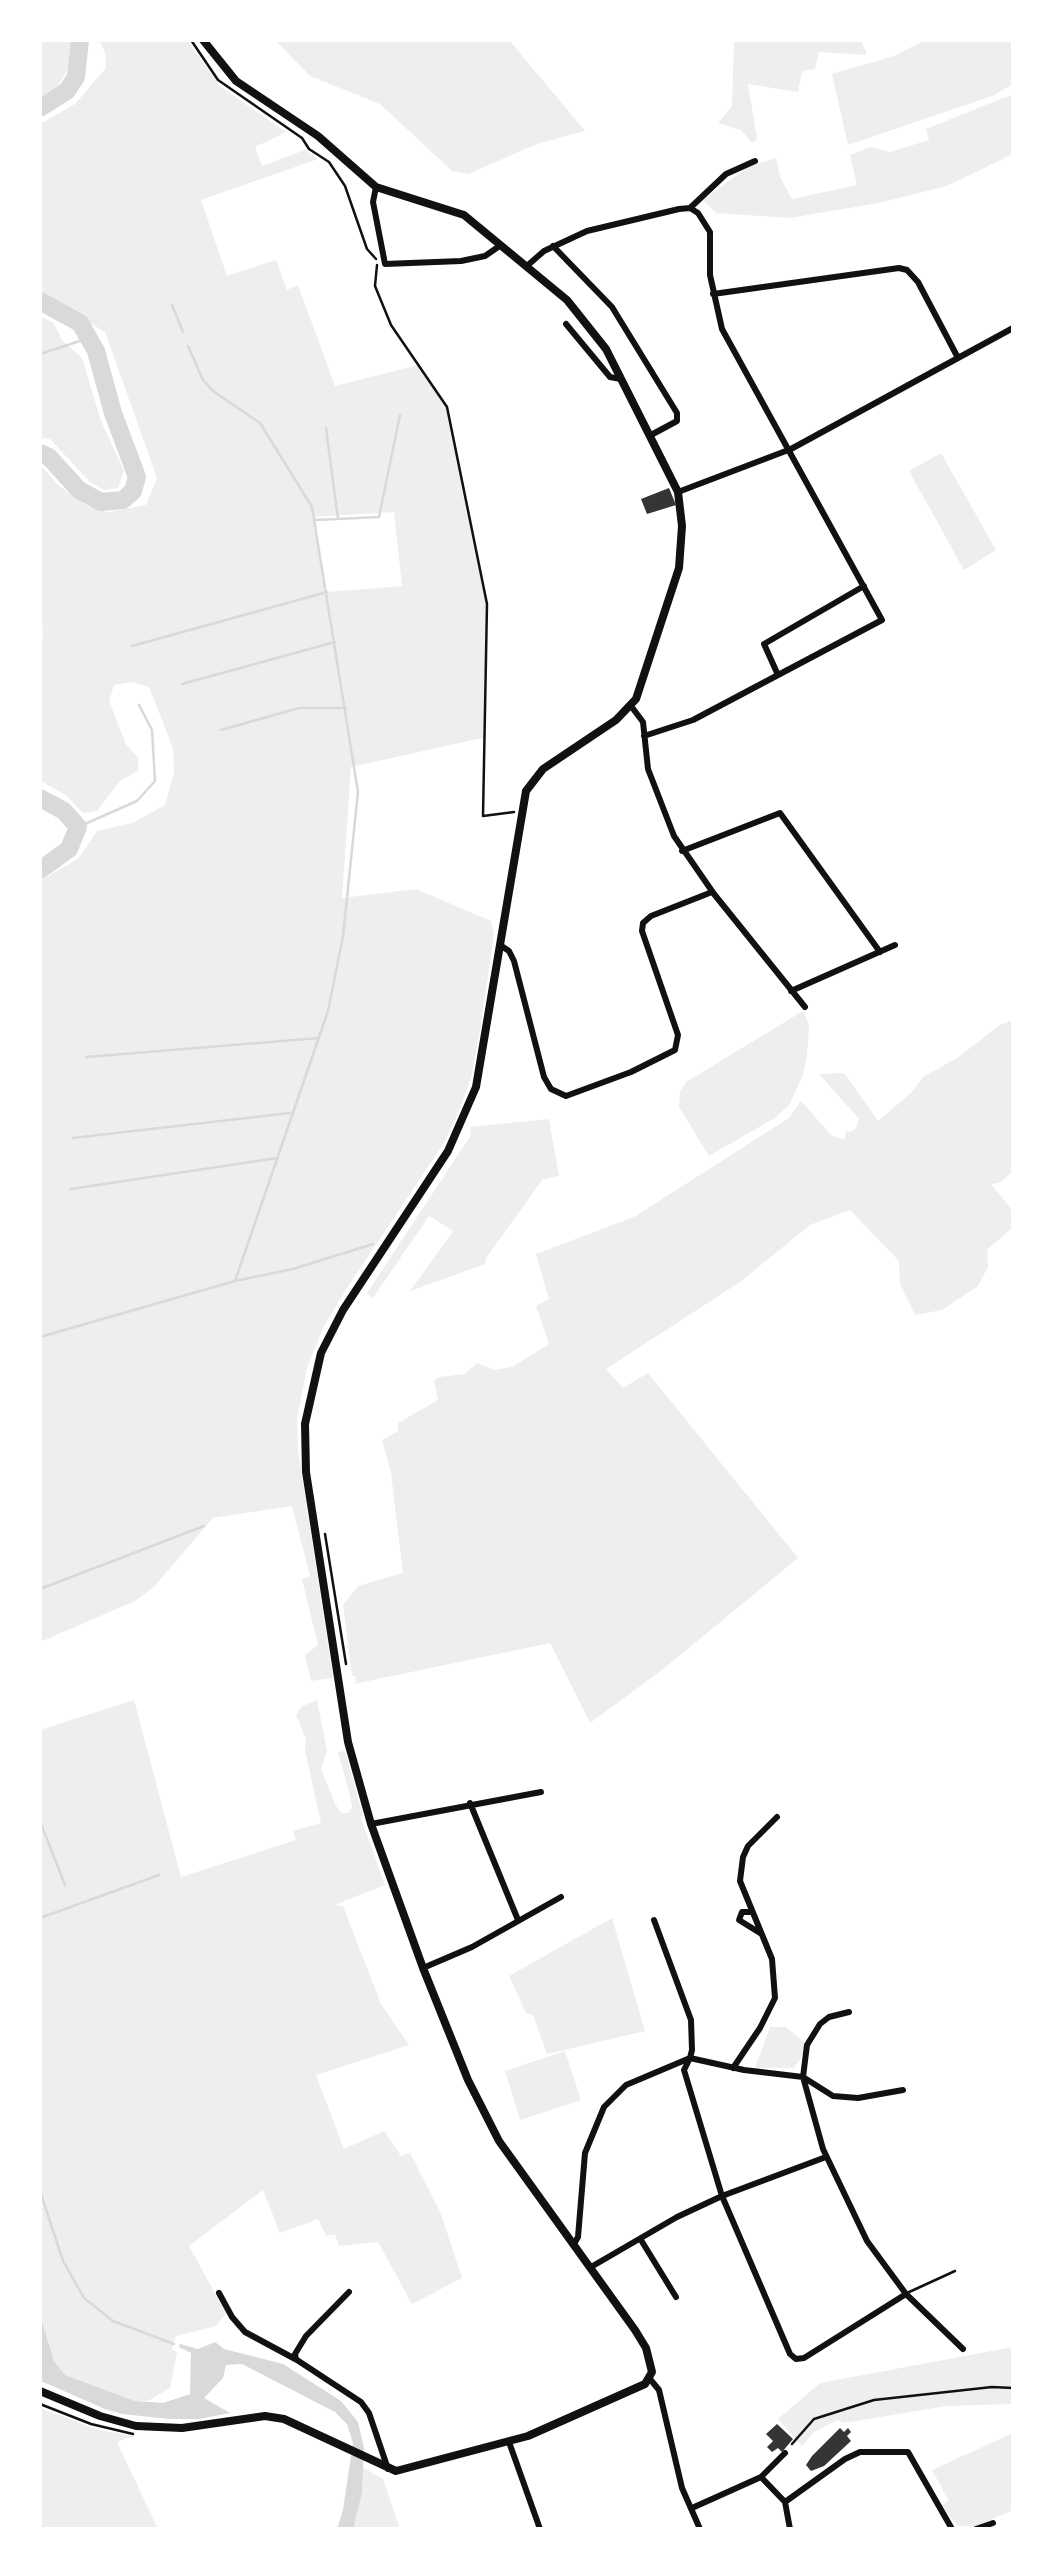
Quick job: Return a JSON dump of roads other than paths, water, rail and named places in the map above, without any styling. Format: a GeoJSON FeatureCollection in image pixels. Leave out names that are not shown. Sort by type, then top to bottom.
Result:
{"type":"FeatureCollection","features":[{"type":"Feature","properties":{"kind":"street"},"geometry":{"type":"LineString","coordinates":[[40,2391],[136,2426],[182,2428],[245,2417],[284,2419],[384,2468],[405,2471],[509,2442],[605,2403],[646,2384],[650,2378],[651,2362],[646,2348],[500,2142],[468,2080],[423,1968],[371,1824],[348,1742],[306,1472],[305,1424],[321,1353],[343,1310],[448,1151],[480,1073],[520,812],[533,778],[631,706],[679,568],[682,526],[678,492],[623,380],[584,319],[528,265],[451,208],[376,186],[318,136],[236,82],[203,40]]}},
{"type":"Feature","properties":{"kind":"street"},"geometry":{"type":"LineString","coordinates":[[528,265],[553,246],[588,231],[690,208],[726,174],[755,160]]}},
{"type":"Feature","properties":{"kind":"street"},"geometry":{"type":"LineString","coordinates":[[376,186],[373,202],[384,264],[460,261],[485,256],[502,244]]}},
{"type":"Feature","properties":{"kind":"street"},"geometry":{"type":"LineString","coordinates":[[644,736],[693,720],[882,620],[722,329],[714,294],[710,232],[705,220],[690,208]]}},
{"type":"Feature","properties":{"kind":"street"},"geometry":{"type":"LineString","coordinates":[[553,246],[612,307],[677,413],[677,421],[650,435]]}},
{"type":"Feature","properties":{"kind":"street"},"geometry":{"type":"LineString","coordinates":[[714,294],[907,270],[918,282],[957,356]]}},
{"type":"Feature","properties":{"kind":"street"},"geometry":{"type":"LineString","coordinates":[[566,324],[610,377],[623,380]]}},
{"type":"Feature","properties":{"kind":"street"},"geometry":{"type":"LineString","coordinates":[[678,492],[791,449],[1013,328]]}},
{"type":"Feature","properties":{"kind":"street"},"geometry":{"type":"LineString","coordinates":[[778,675],[764,644],[864,586]]}},
{"type":"Feature","properties":{"kind":"street"},"geometry":{"type":"LineString","coordinates":[[631,706],[641,716],[648,769],[682,851],[805,1008]]}},
{"type":"Feature","properties":{"kind":"street"},"geometry":{"type":"LineString","coordinates":[[682,851],[780,813],[880,952]]}},
{"type":"Feature","properties":{"kind":"street"},"geometry":{"type":"LineString","coordinates":[[500,945],[514,961],[544,1077],[551,1090],[566,1096],[631,1072],[675,1050],[678,1035],[642,931],[643,923],[651,916],[712,892]]}},
{"type":"Feature","properties":{"kind":"street"},"geometry":{"type":"LineString","coordinates":[[792,990],[895,945]]}},
{"type":"Feature","properties":{"kind":"street"},"geometry":{"type":"LineString","coordinates":[[371,1824],[541,1792]]}},
{"type":"Feature","properties":{"kind":"street"},"geometry":{"type":"LineString","coordinates":[[470,1804],[518,1920]]}},
{"type":"Feature","properties":{"kind":"street"},"geometry":{"type":"LineString","coordinates":[[732,2068],[760,2028],[774,1998],[772,1959],[740,1881],[743,1857],[762,1830],[777,1817]]}},
{"type":"Feature","properties":{"kind":"street"},"geometry":{"type":"LineString","coordinates":[[423,1968],[472,1947],[561,1897]]}},
{"type":"Feature","properties":{"kind":"street"},"geometry":{"type":"LineString","coordinates":[[751,1912],[740,1914],[741,1922],[762,1934]]}},
{"type":"Feature","properties":{"kind":"street"},"geometry":{"type":"LineString","coordinates":[[654,1920],[691,2020],[690,2058],[684,2070],[722,2196],[784,2346],[796,2359],[804,2358],[906,2294]]}},
{"type":"Feature","properties":{"kind":"street"},"geometry":{"type":"LineString","coordinates":[[849,2012],[829,2017],[820,2024],[807,2045],[802,2077],[826,2158],[867,2241],[906,2294],[963,2349]]}},
{"type":"Feature","properties":{"kind":"street"},"geometry":{"type":"LineString","coordinates":[[574,2244],[578,2237],[585,2152],[604,2106],[626,2085],[690,2058],[802,2077],[833,2096],[858,2098],[903,2090]]}},
{"type":"Feature","properties":{"kind":"street"},"geometry":{"type":"LineString","coordinates":[[591,2268],[677,2217],[826,2158]]}},
{"type":"Feature","properties":{"kind":"street"},"geometry":{"type":"LineString","coordinates":[[641,2240],[676,2297]]}},
{"type":"Feature","properties":{"kind":"street"},"geometry":{"type":"LineString","coordinates":[[219,2292],[232,2318],[245,2332],[361,2402],[369,2413],[384,2468]]}},
{"type":"Feature","properties":{"kind":"street"},"geometry":{"type":"LineString","coordinates":[[297,2360],[295,2354],[306,2336],[350,2292]]}},
{"type":"Feature","properties":{"kind":"street"},"geometry":{"type":"LineString","coordinates":[[650,2378],[659,2390],[673,2457],[700,2529]]}},
{"type":"Feature","properties":{"kind":"street"},"geometry":{"type":"LineString","coordinates":[[509,2442],[540,2529]]}},
{"type":"Feature","properties":{"kind":"street"},"geometry":{"type":"LineString","coordinates":[[785,2502],[860,2452],[908,2452],[952,2529]]}},
{"type":"Feature","properties":{"kind":"street"},"geometry":{"type":"LineString","coordinates":[[692,2508],[761,2477],[785,2453]]}},
{"type":"Feature","properties":{"kind":"street"},"geometry":{"type":"LineString","coordinates":[[761,2477],[785,2502],[790,2529]]}},
{"type":"Feature","properties":{"kind":"street"},"geometry":{"type":"LineString","coordinates":[[976,2529],[993,2523]]}},
{"type":"Feature","properties":{"kind":"lane"},"geometry":{"type":"LineString","coordinates":[[906,2294],[955,2271]]}},
{"type":"Feature","properties":{"kind":"waterway"},"geometry":{"type":"LineString","coordinates":[[40,108],[67,91],[76,77],[80,40]]}},
{"type":"Feature","properties":{"kind":"waterway"},"geometry":{"type":"LineString","coordinates":[[40,301],[80,323],[96,351],[113,413],[137,477],[133,491],[123,500],[101,502],[79,490],[49,457],[40,453]]}},
{"type":"Feature","properties":{"kind":"waterway"},"geometry":{"type":"LineString","coordinates":[[172,305],[183,332]]}},
{"type":"Feature","properties":{"kind":"waterway"},"geometry":{"type":"LineString","coordinates":[[40,354],[89,338]]}},
{"type":"Feature","properties":{"kind":"waterway"},"geometry":{"type":"LineString","coordinates":[[40,1337],[235,1281],[328,1011],[343,936],[358,792],[312,507],[260,423],[213,391],[203,380],[188,346]]}},
{"type":"Feature","properties":{"kind":"waterway"},"geometry":{"type":"LineString","coordinates":[[315,520],[379,517],[400,415]]}},
{"type":"Feature","properties":{"kind":"waterway"},"geometry":{"type":"LineString","coordinates":[[326,428],[338,519]]}},
{"type":"Feature","properties":{"kind":"waterway"},"geometry":{"type":"LineString","coordinates":[[132,646],[327,592]]}},
{"type":"Feature","properties":{"kind":"waterway"},"geometry":{"type":"LineString","coordinates":[[182,684],[335,642]]}},
{"type":"Feature","properties":{"kind":"waterway"},"geometry":{"type":"LineString","coordinates":[[78,827],[137,801],[155,781],[152,730],[139,705]]}},
{"type":"Feature","properties":{"kind":"waterway"},"geometry":{"type":"LineString","coordinates":[[221,730],[299,708],[346,708]]}},
{"type":"Feature","properties":{"kind":"waterway"},"geometry":{"type":"LineString","coordinates":[[40,798],[64,811],[78,827],[69,849],[40,870]]}},
{"type":"Feature","properties":{"kind":"waterway"},"geometry":{"type":"LineString","coordinates":[[86,1057],[319,1038]]}},
{"type":"Feature","properties":{"kind":"waterway"},"geometry":{"type":"LineString","coordinates":[[73,1138],[290,1113]]}},
{"type":"Feature","properties":{"kind":"waterway"},"geometry":{"type":"LineString","coordinates":[[71,1189],[277,1158]]}},
{"type":"Feature","properties":{"kind":"waterway"},"geometry":{"type":"LineString","coordinates":[[235,1281],[293,1269],[373,1244]]}},
{"type":"Feature","properties":{"kind":"waterway"},"geometry":{"type":"LineString","coordinates":[[40,1589],[204,1526]]}},
{"type":"Feature","properties":{"kind":"waterway"},"geometry":{"type":"LineString","coordinates":[[40,1821],[65,1885]]}},
{"type":"Feature","properties":{"kind":"waterway"},"geometry":{"type":"LineString","coordinates":[[40,1918],[159,1875]]}},
{"type":"Feature","properties":{"kind":"waterway"},"geometry":{"type":"LineString","coordinates":[[40,2191],[63,2261],[84,2298],[113,2321],[174,2344]]}}]}
